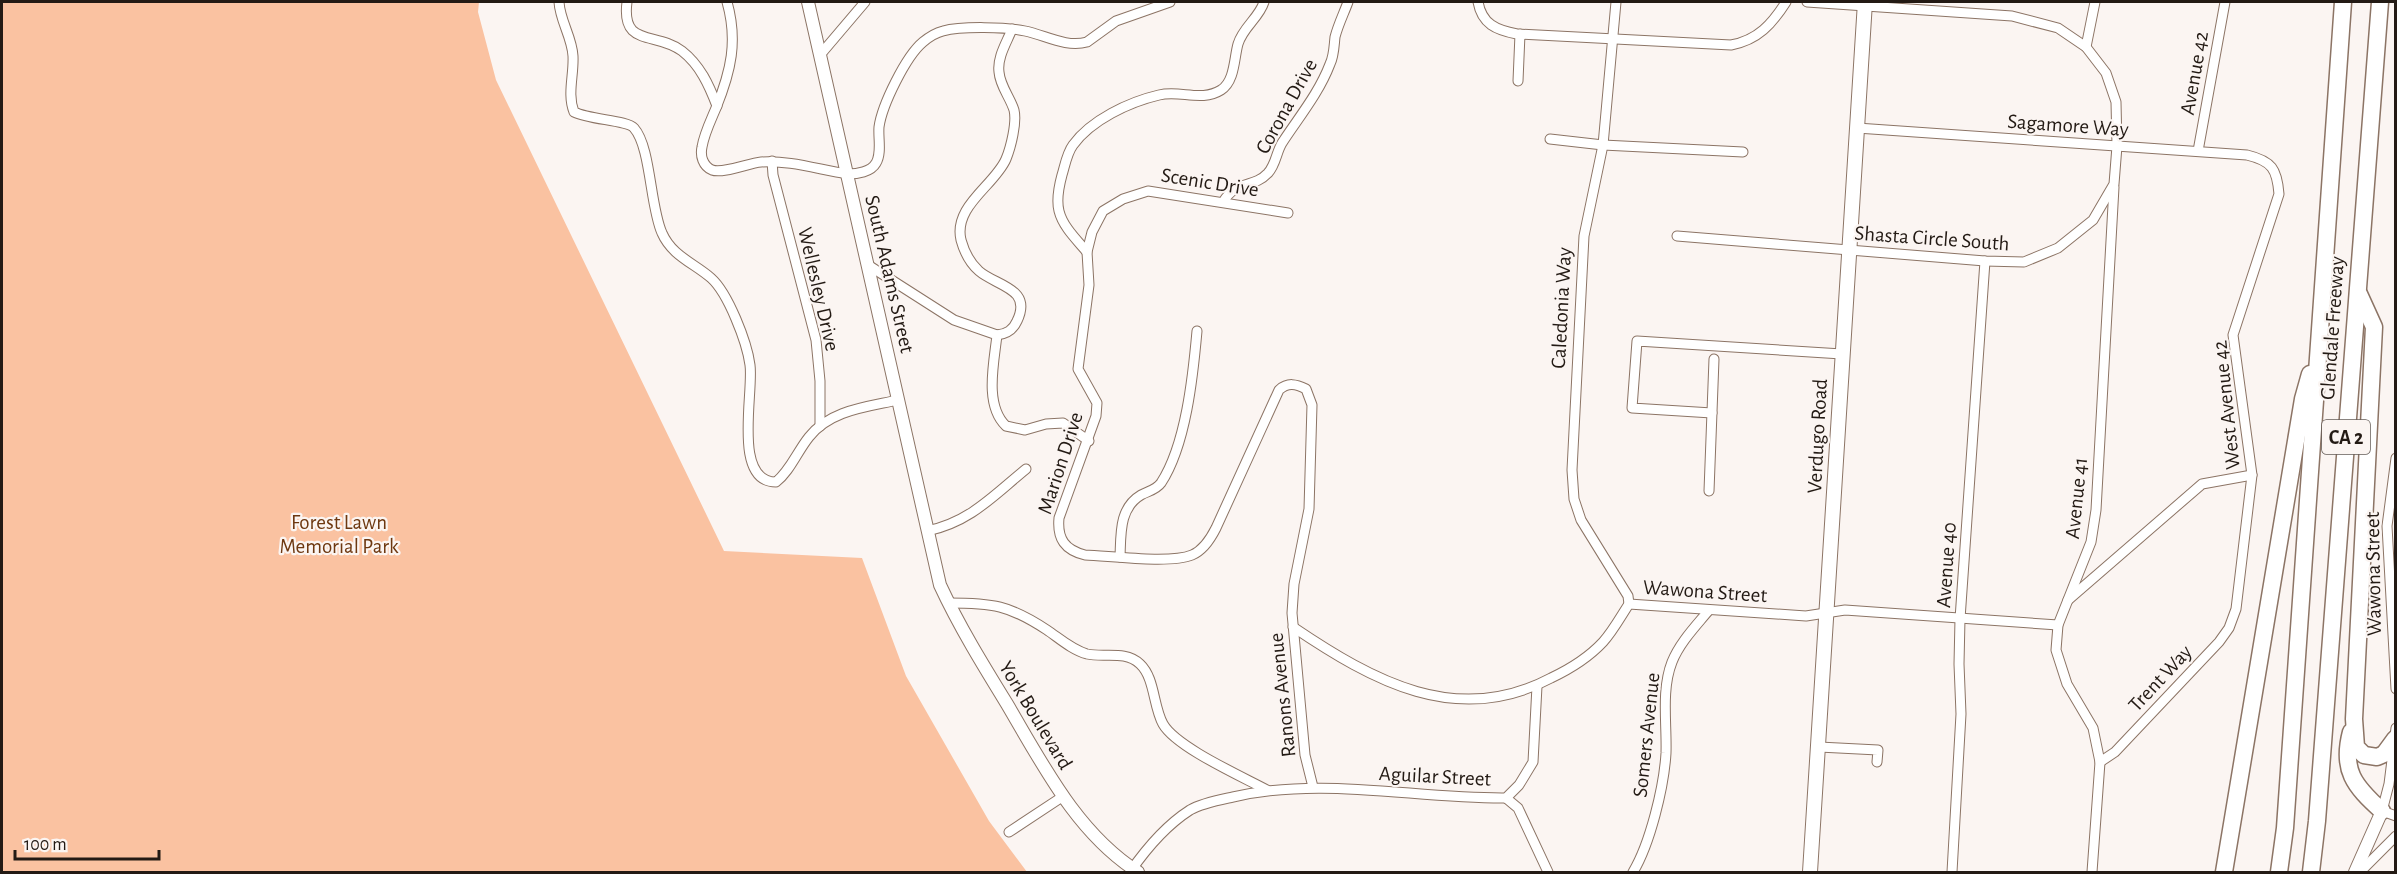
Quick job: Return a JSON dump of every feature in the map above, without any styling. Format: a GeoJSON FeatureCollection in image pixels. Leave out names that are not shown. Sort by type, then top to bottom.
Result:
{"type":"FeatureCollection","features":[{"type":"Feature","properties":{"kind":"highway","name":"Glendale Freeway"},"geometry":{"type":"LineString","coordinates":[[2279,873],[2285,828],[2343,2]]}},
{"type":"Feature","properties":{"kind":"highway","name":"Glendale Freeway"},"geometry":{"type":"LineString","coordinates":[[2310,873],[2317,821],[2380,2]]}},
{"type":"Feature","properties":{"kind":"highway"},"geometry":{"type":"LineString","coordinates":[[2357,291],[2374,327],[2354,719],[2356,747],[2364,755],[2377,758],[2385,754],[2395,739]]}},
{"type":"Feature","properties":{"kind":"highway"},"geometry":{"type":"LineString","coordinates":[[2224,873],[2294,460],[2302,399],[2320,338]]}},
{"type":"Feature","properties":{"kind":"highway"},"geometry":{"type":"LineString","coordinates":[[2354,719],[2346,763],[2361,792],[2389,813]]}},
{"type":"Feature","properties":{"kind":"main road","name":"Verdugo Road"},"geometry":{"type":"LineString","coordinates":[[1810,873],[1828,613],[1864,4]]}},
{"type":"Feature","properties":{"kind":"street"},"geometry":{"type":"LineString","coordinates":[[559,2],[562,19],[572,43],[570,103],[574,112],[591,119],[633,126],[638,133],[647,164],[657,220],[670,249],[710,277],[720,286],[728,299],[750,365],[749,452],[755,470],[765,481],[776,482],[785,475],[810,437],[831,418],[898,400]]}},
{"type":"Feature","properties":{"kind":"street"},"geometry":{"type":"LineString","coordinates":[[627,2],[627,24],[632,31],[639,36],[672,44],[692,59],[710,87],[717,106]]}},
{"type":"Feature","properties":{"kind":"street"},"geometry":{"type":"LineString","coordinates":[[727,2],[734,36],[733,50],[725,85],[702,146],[702,160],[713,170],[720,171],[772,162],[848,174],[858,174],[871,169],[877,162],[883,112],[910,58],[920,44],[941,31],[1012,29],[1059,41],[1082,44],[1116,21],[1170,2]]}},
{"type":"Feature","properties":{"kind":"street","name":"South Adams Street"},"geometry":{"type":"LineString","coordinates":[[808,2],[932,555]]}},
{"type":"Feature","properties":{"kind":"street"},"geometry":{"type":"LineString","coordinates":[[820,55],[865,2]]}},
{"type":"Feature","properties":{"kind":"street"},"geometry":{"type":"LineString","coordinates":[[1088,252],[1064,223],[1059,212],[1059,186],[1072,146],[1088,127],[1141,100],[1162,94],[1209,96],[1224,88],[1233,71],[1239,42],[1246,28],[1261,13],[1264,2]]}},
{"type":"Feature","properties":{"kind":"street","name":"Corona Drive"},"geometry":{"type":"LineString","coordinates":[[1223,202],[1229,193],[1239,186],[1256,182],[1268,173],[1274,164],[1279,148],[1322,83],[1332,61],[1336,34],[1348,2]]}},
{"type":"Feature","properties":{"kind":"street"},"geometry":{"type":"LineString","coordinates":[[1478,2],[1480,12],[1487,24],[1498,30],[1520,34],[1731,45],[1747,42],[1763,32],[1786,2]]}},
{"type":"Feature","properties":{"kind":"street","name":"Caledonia Way"},"geometry":{"type":"LineString","coordinates":[[1616,2],[1603,145],[1584,236],[1576,350],[1572,470],[1574,499],[1581,520],[1628,596],[1629,604]]}},
{"type":"Feature","properties":{"kind":"street","name":"Shasta Circle South"},"geometry":{"type":"LineString","coordinates":[[1677,236],[1985,261],[2024,262],[2058,248],[2092,220],[2114,184],[2117,146],[2116,102],[2106,73],[2086,47],[2058,28],[2012,16],[1864,4],[1807,2]]}},
{"type":"Feature","properties":{"kind":"street"},"geometry":{"type":"LineString","coordinates":[[2086,47],[2096,2]]}},
{"type":"Feature","properties":{"kind":"street","name":"Avenue 42"},"geometry":{"type":"LineString","coordinates":[[2198,151],[2225,2]]}},
{"type":"Feature","properties":{"kind":"street"},"geometry":{"type":"LineString","coordinates":[[868,265],[954,320],[997,335],[1005,335],[1014,328],[1022,312],[1020,300],[1003,283],[979,272],[966,255],[960,237],[962,220],[972,202],[1006,160],[1014,123],[1014,111],[1001,84],[999,63],[1012,29]]}},
{"type":"Feature","properties":{"kind":"street"},"geometry":{"type":"LineString","coordinates":[[1518,81],[1520,34]]}},
{"type":"Feature","properties":{"kind":"street","name":"Sagamore Way"},"geometry":{"type":"LineString","coordinates":[[1857,128],[2247,155],[2264,159],[2272,167]]}},
{"type":"Feature","properties":{"kind":"street"},"geometry":{"type":"LineString","coordinates":[[1550,139],[1603,145],[1743,152]]}},
{"type":"Feature","properties":{"kind":"street","name":"Wellesley Drive"},"geometry":{"type":"LineString","coordinates":[[772,162],[773,175],[816,340],[820,381],[820,426]]}},
{"type":"Feature","properties":{"kind":"street","name":"West Avenue 42"},"geometry":{"type":"LineString","coordinates":[[2236,609],[2252,475],[2232,335],[2279,194],[2278,178],[2272,167]]}},
{"type":"Feature","properties":{"kind":"street","name":"Avenue 41"},"geometry":{"type":"LineString","coordinates":[[2092,873],[2100,762],[2093,728],[2067,684],[2056,650],[2058,625],[2091,542],[2096,510],[2114,184]]}},
{"type":"Feature","properties":{"kind":"street","name":"Scenic Drive"},"geometry":{"type":"LineString","coordinates":[[1088,252],[1092,232],[1103,211],[1123,199],[1148,191],[1288,213]]}},
{"type":"Feature","properties":{"kind":"street","name":"Marion Drive"},"geometry":{"type":"LineString","coordinates":[[1088,252],[1089,285],[1078,369],[1097,403],[1089,441],[1059,518],[1058,531],[1063,544],[1073,552],[1169,559],[1192,555],[1208,542],[1279,390],[1284,385],[1291,384],[1306,389]]}},
{"type":"Feature","properties":{"kind":"street","name":"Avenue 40"},"geometry":{"type":"LineString","coordinates":[[1952,873],[1961,714],[1960,619],[1985,261]]}},
{"type":"Feature","properties":{"kind":"street"},"geometry":{"type":"LineString","coordinates":[[1120,557],[1122,519],[1129,505],[1140,495],[1160,484],[1175,451],[1191,392],[1197,331]]}},
{"type":"Feature","properties":{"kind":"street"},"geometry":{"type":"LineString","coordinates":[[997,335],[993,396],[1000,420],[1006,426],[1025,430],[1046,424],[1063,423],[1089,441]]}},
{"type":"Feature","properties":{"kind":"street"},"geometry":{"type":"LineString","coordinates":[[1712,413],[1632,408],[1637,341],[1842,354]]}},
{"type":"Feature","properties":{"kind":"street"},"geometry":{"type":"LineString","coordinates":[[1709,491],[1714,359]]}},
{"type":"Feature","properties":{"kind":"street","name":"Ranons Avenue"},"geometry":{"type":"LineString","coordinates":[[1134,871],[1166,829],[1191,809],[1219,800],[1267,790],[1313,787],[1305,755],[1292,613],[1294,584],[1309,509],[1312,405],[1306,389]]}},
{"type":"Feature","properties":{"kind":"street","name":"Wawona Street"},"geometry":{"type":"LineString","coordinates":[[2396,458],[2388,569],[2396,689]]}},
{"type":"Feature","properties":{"kind":"street"},"geometry":{"type":"LineString","coordinates":[[927,531],[945,527],[966,518],[1026,469]]}},
{"type":"Feature","properties":{"kind":"street"},"geometry":{"type":"LineString","coordinates":[[2067,602],[2202,484],[2252,475]]}},
{"type":"Feature","properties":{"kind":"street","name":"York Boulevard"},"geometry":{"type":"LineString","coordinates":[[932,555],[940,585],[948,603],[1062,797],[1099,840],[1134,871]]}},
{"type":"Feature","properties":{"kind":"street"},"geometry":{"type":"LineString","coordinates":[[948,603],[980,603],[1005,607],[1032,620],[1086,654],[1131,658],[1141,665],[1147,676],[1163,724],[1172,735],[1186,746],[1267,790]]}},
{"type":"Feature","properties":{"kind":"street","name":"Wawona Street"},"geometry":{"type":"LineString","coordinates":[[1293,627],[1329,652],[1406,689],[1432,696],[1471,701],[1515,693],[1536,686],[1564,671],[1590,654],[1604,641],[1629,604],[1806,616],[1845,610],[2058,625]]}},
{"type":"Feature","properties":{"kind":"street","name":"Trent Way"},"geometry":{"type":"LineString","coordinates":[[2100,762],[2115,752],[2219,642],[2229,628],[2236,609]]}},
{"type":"Feature","properties":{"kind":"street","name":"Somers Avenue"},"geometry":{"type":"LineString","coordinates":[[1633,873],[1641,860],[1661,791],[1666,756],[1666,683],[1672,662],[1684,641],[1709,610]]}},
{"type":"Feature","properties":{"kind":"street","name":"Aguilar Street"},"geometry":{"type":"LineString","coordinates":[[1313,787],[1506,798],[1519,785],[1533,762],[1536,686]]}},
{"type":"Feature","properties":{"kind":"street"},"geometry":{"type":"LineString","coordinates":[[2355,873],[2389,813],[2396,728]]}},
{"type":"Feature","properties":{"kind":"street"},"geometry":{"type":"LineString","coordinates":[[1819,747],[1878,750],[1877,762]]}},
{"type":"Feature","properties":{"kind":"street"},"geometry":{"type":"LineString","coordinates":[[1009,832],[1062,797]]}},
{"type":"Feature","properties":{"kind":"street"},"geometry":{"type":"LineString","coordinates":[[1506,798],[1518,808],[1548,873]]}},
{"type":"Feature","properties":{"kind":"street"},"geometry":{"type":"LineString","coordinates":[[2360,873],[2396,836]]}},
{"type":"Feature","properties":{"kind":"green space","name":"Forest Lawn Memorial Park"},"geometry":{"type":"Polygon","coordinates":[[[2,2],[479,2],[478,12],[496,80],[724,551],[862,558],[906,676],[989,821],[1027,872],[2,872],[2,2]]]}}]}
